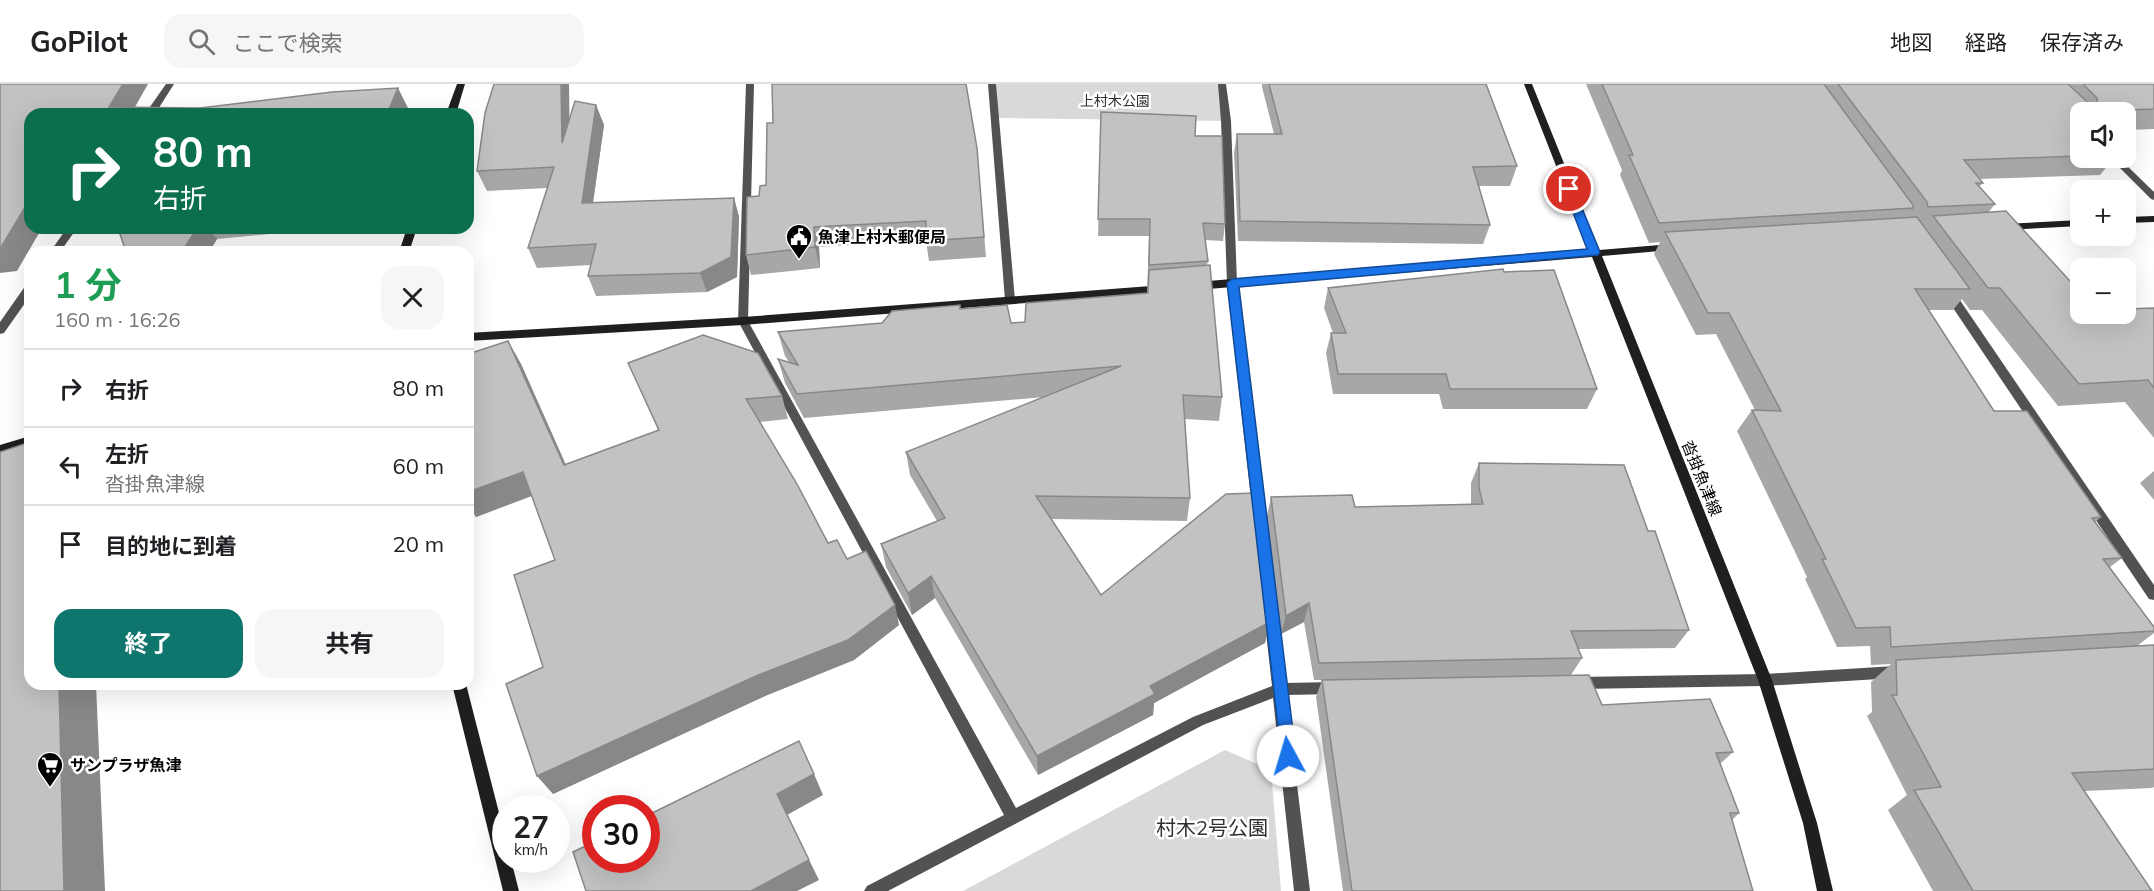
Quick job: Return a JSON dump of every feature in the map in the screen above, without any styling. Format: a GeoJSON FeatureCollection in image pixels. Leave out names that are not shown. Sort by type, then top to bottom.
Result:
{"type":"FeatureCollection","features":[{"type":"Feature","properties":{"kind":"street"},"geometry":{"type":"LineString","coordinates":[[154,108],[170,84]]}},
{"type":"Feature","properties":{"kind":"street"},"geometry":{"type":"LineString","coordinates":[[453,108],[461,84]]}},
{"type":"Feature","properties":{"kind":"street"},"geometry":{"type":"LineString","coordinates":[[750,84],[743,321],[1013,817]]}},
{"type":"Feature","properties":{"kind":"street"},"geometry":{"type":"LineString","coordinates":[[992,84],[1010,300]]}},
{"type":"Feature","properties":{"kind":"street"},"geometry":{"type":"LineString","coordinates":[[1222,84],[1226,121],[1232,283],[1281,688],[1302,891]]}},
{"type":"Feature","properties":{"kind":"street","name":"沓掛魚津線"},"geometry":{"type":"LineString","coordinates":[[1528,84],[1765,680],[1810,823],[1825,891]]}},
{"type":"Feature","properties":{"kind":"street"},"geometry":{"type":"LineString","coordinates":[[2124,168],[2154,197]]}},
{"type":"Feature","properties":{"kind":"street"},"geometry":{"type":"LineString","coordinates":[[2136,220],[2154,219]]}},
{"type":"Feature","properties":{"kind":"street"},"geometry":{"type":"LineString","coordinates":[[1987,228],[2070,224]]}},
{"type":"Feature","properties":{"kind":"street"},"geometry":{"type":"LineString","coordinates":[[1185,287],[1689,246]]}},
{"type":"Feature","properties":{"kind":"street"},"geometry":{"type":"LineString","coordinates":[[1940,280],[2154,595]]}},
{"type":"Feature","properties":{"kind":"street"},"geometry":{"type":"LineString","coordinates":[[474,337],[743,321],[1174,288]]}},
{"type":"Feature","properties":{"kind":"street"},"geometry":{"type":"LineString","coordinates":[[0,330],[24,296]]}},
{"type":"Feature","properties":{"kind":"street"},"geometry":{"type":"LineString","coordinates":[[0,449],[24,442]]}},
{"type":"Feature","properties":{"kind":"street"},"geometry":{"type":"LineString","coordinates":[[1564,683],[1765,680],[1906,671]]}},
{"type":"Feature","properties":{"kind":"street"},"geometry":{"type":"LineString","coordinates":[[872,891],[1198,721],[1281,688],[1351,687]]}},
{"type":"Feature","properties":{"kind":"street"},"geometry":{"type":"LineString","coordinates":[[461,690],[511,891]]}},
{"type":"Feature","properties":{"kind":"green space","name":"上村木公園"},"geometry":{"type":"Polygon","coordinates":[[[992,84],[1222,84],[1226,121],[995,118],[992,84]]]}},
{"type":"Feature","properties":{"kind":"green space","name":"村木2号公園"},"geometry":{"type":"Polygon","coordinates":[[[1225,750],[1271,770],[1281,891],[963,891],[1225,750]]]}},
{"type":"Feature","properties":{"kind":"building"},"geometry":{"type":"Polygon","coordinates":[[[0,84],[123,84],[109,107],[200,108],[24,108],[24,209],[0,249],[0,84]]]}},
{"type":"Feature","properties":{"kind":"building"},"geometry":{"type":"Polygon","coordinates":[[[494,84],[561,84],[562,143],[575,101],[596,105],[582,203],[734,198],[731,257],[700,273],[588,276],[596,244],[528,248],[554,167],[477,171],[485,113],[494,84]]]}},
{"type":"Feature","properties":{"kind":"building"},"geometry":{"type":"Polygon","coordinates":[[[772,84],[966,84],[977,148],[984,237],[926,241],[926,221],[814,227],[815,247],[746,255],[747,197],[759,196],[760,186],[766,185],[767,123],[773,123],[772,84]]]}},
{"type":"Feature","properties":{"kind":"building"},"geometry":{"type":"Polygon","coordinates":[[[1269,84],[1486,84],[1517,166],[1473,167],[1490,225],[1240,221],[1237,134],[1282,134],[1269,84]]]}},
{"type":"Feature","properties":{"kind":"building"},"geometry":{"type":"Polygon","coordinates":[[[1602,84],[1824,84],[1913,208],[1659,223],[1629,155],[1633,155],[1602,84]]]}},
{"type":"Feature","properties":{"kind":"building"},"geometry":{"type":"Polygon","coordinates":[[[1838,84],[2068,84],[2087,102],[2070,102],[2070,156],[1964,160],[1983,183],[1976,183],[1995,204],[1928,207],[1927,202],[1838,84]]]}},
{"type":"Feature","properties":{"kind":"building"},"geometry":{"type":"Polygon","coordinates":[[[2083,84],[2154,84],[2154,109],[2136,110],[2136,102],[2097,102],[2097,98],[2083,84]]]}},
{"type":"Feature","properties":{"kind":"building"},"geometry":{"type":"Polygon","coordinates":[[[398,88],[390,108],[200,108],[332,92],[398,88]]]}},
{"type":"Feature","properties":{"kind":"building"},"geometry":{"type":"Polygon","coordinates":[[[1101,112],[1196,116],[1195,136],[1222,136],[1225,224],[1203,223],[1208,261],[1149,265],[1150,219],[1098,219],[1101,112]]]}},
{"type":"Feature","properties":{"kind":"building"},"geometry":{"type":"Polygon","coordinates":[[[2006,211],[2070,281],[2070,324],[2136,324],[2136,309],[2154,308],[2154,388],[2148,380],[2079,384],[2000,288],[1988,288],[1933,216],[2006,211]]]}},
{"type":"Feature","properties":{"kind":"building"},"geometry":{"type":"Polygon","coordinates":[[[1917,217],[1970,289],[1915,289],[1994,411],[2027,411],[2101,517],[2092,518],[2122,558],[2103,559],[2154,627],[2154,631],[1891,647],[1890,627],[1856,628],[1822,559],[1826,559],[1752,410],[1781,411],[1729,313],[1708,313],[1665,232],[1917,217]]]}},
{"type":"Feature","properties":{"kind":"building"},"geometry":{"type":"Polygon","coordinates":[[[120,234],[193,234],[186,246],[124,246],[120,234]]]}},
{"type":"Feature","properties":{"kind":"building"},"geometry":{"type":"Polygon","coordinates":[[[1210,265],[1222,397],[1183,395],[1190,498],[1036,496],[1101,595],[1226,494],[1255,493],[1270,622],[1150,686],[1155,694],[1037,756],[931,576],[908,593],[881,544],[945,518],[906,452],[1121,366],[797,394],[778,359],[798,365],[778,332],[882,323],[892,311],[960,305],[960,309],[1007,305],[1011,323],[1025,322],[1026,303],[1148,293],[1149,270],[1210,265]]]}},
{"type":"Feature","properties":{"kind":"building"},"geometry":{"type":"Polygon","coordinates":[[[1503,269],[1504,272],[1554,270],[1597,389],[1450,389],[1446,374],[1338,374],[1331,333],[1346,333],[1328,288],[1503,269]]]}},
{"type":"Feature","properties":{"kind":"building"},"geometry":{"type":"Polygon","coordinates":[[[703,335],[758,353],[782,396],[746,399],[797,484],[828,543],[837,540],[847,559],[866,551],[895,605],[848,640],[756,676],[537,776],[506,684],[543,667],[514,575],[555,560],[523,472],[474,490],[474,352],[508,341],[564,465],[659,430],[628,363],[703,335]]]}},
{"type":"Feature","properties":{"kind":"building","name":"サンプラザ魚津"},"geometry":{"type":"Polygon","coordinates":[[[24,444],[24,690],[59,690],[64,891],[0,891],[0,452],[24,444]]]}},
{"type":"Feature","properties":{"kind":"building"},"geometry":{"type":"Polygon","coordinates":[[[1479,463],[1624,465],[1648,531],[1655,531],[1689,630],[1571,631],[1582,658],[1319,663],[1309,603],[1286,616],[1271,497],[1352,495],[1355,507],[1483,504],[1479,488],[1479,463]]]}},
{"type":"Feature","properties":{"kind":"building"},"geometry":{"type":"Polygon","coordinates":[[[2154,645],[2154,769],[2072,773],[2152,891],[1973,891],[1914,790],[1941,787],[1892,695],[1897,695],[1896,660],[2154,645]]]}},
{"type":"Feature","properties":{"kind":"building"},"geometry":{"type":"Polygon","coordinates":[[[1589,675],[1602,705],[1710,699],[1733,752],[1716,753],[1739,813],[1730,813],[1753,891],[1352,891],[1322,680],[1589,675]]]}},
{"type":"Feature","properties":{"kind":"building"},"geometry":{"type":"Polygon","coordinates":[[[799,741],[814,774],[777,794],[809,860],[751,891],[586,891],[573,852],[582,848],[582,873],[660,873],[660,809],[799,741]]]}},
{"type":"Feature","properties":{"kind":"place","name":"魚津上村木郵便局"},"geometry":{"type":"Point","coordinates":[799,260]}},
{"type":"Feature","properties":{"kind":"place","name":"サンプラザ魚津"},"geometry":{"type":"Point","coordinates":[50,788]}},
{"type":"Feature","properties":{"kind":"route"},"geometry":{"type":"LineString","coordinates":[[1288,756],[1232,283],[1594,252],[1569,189]]}}]}
